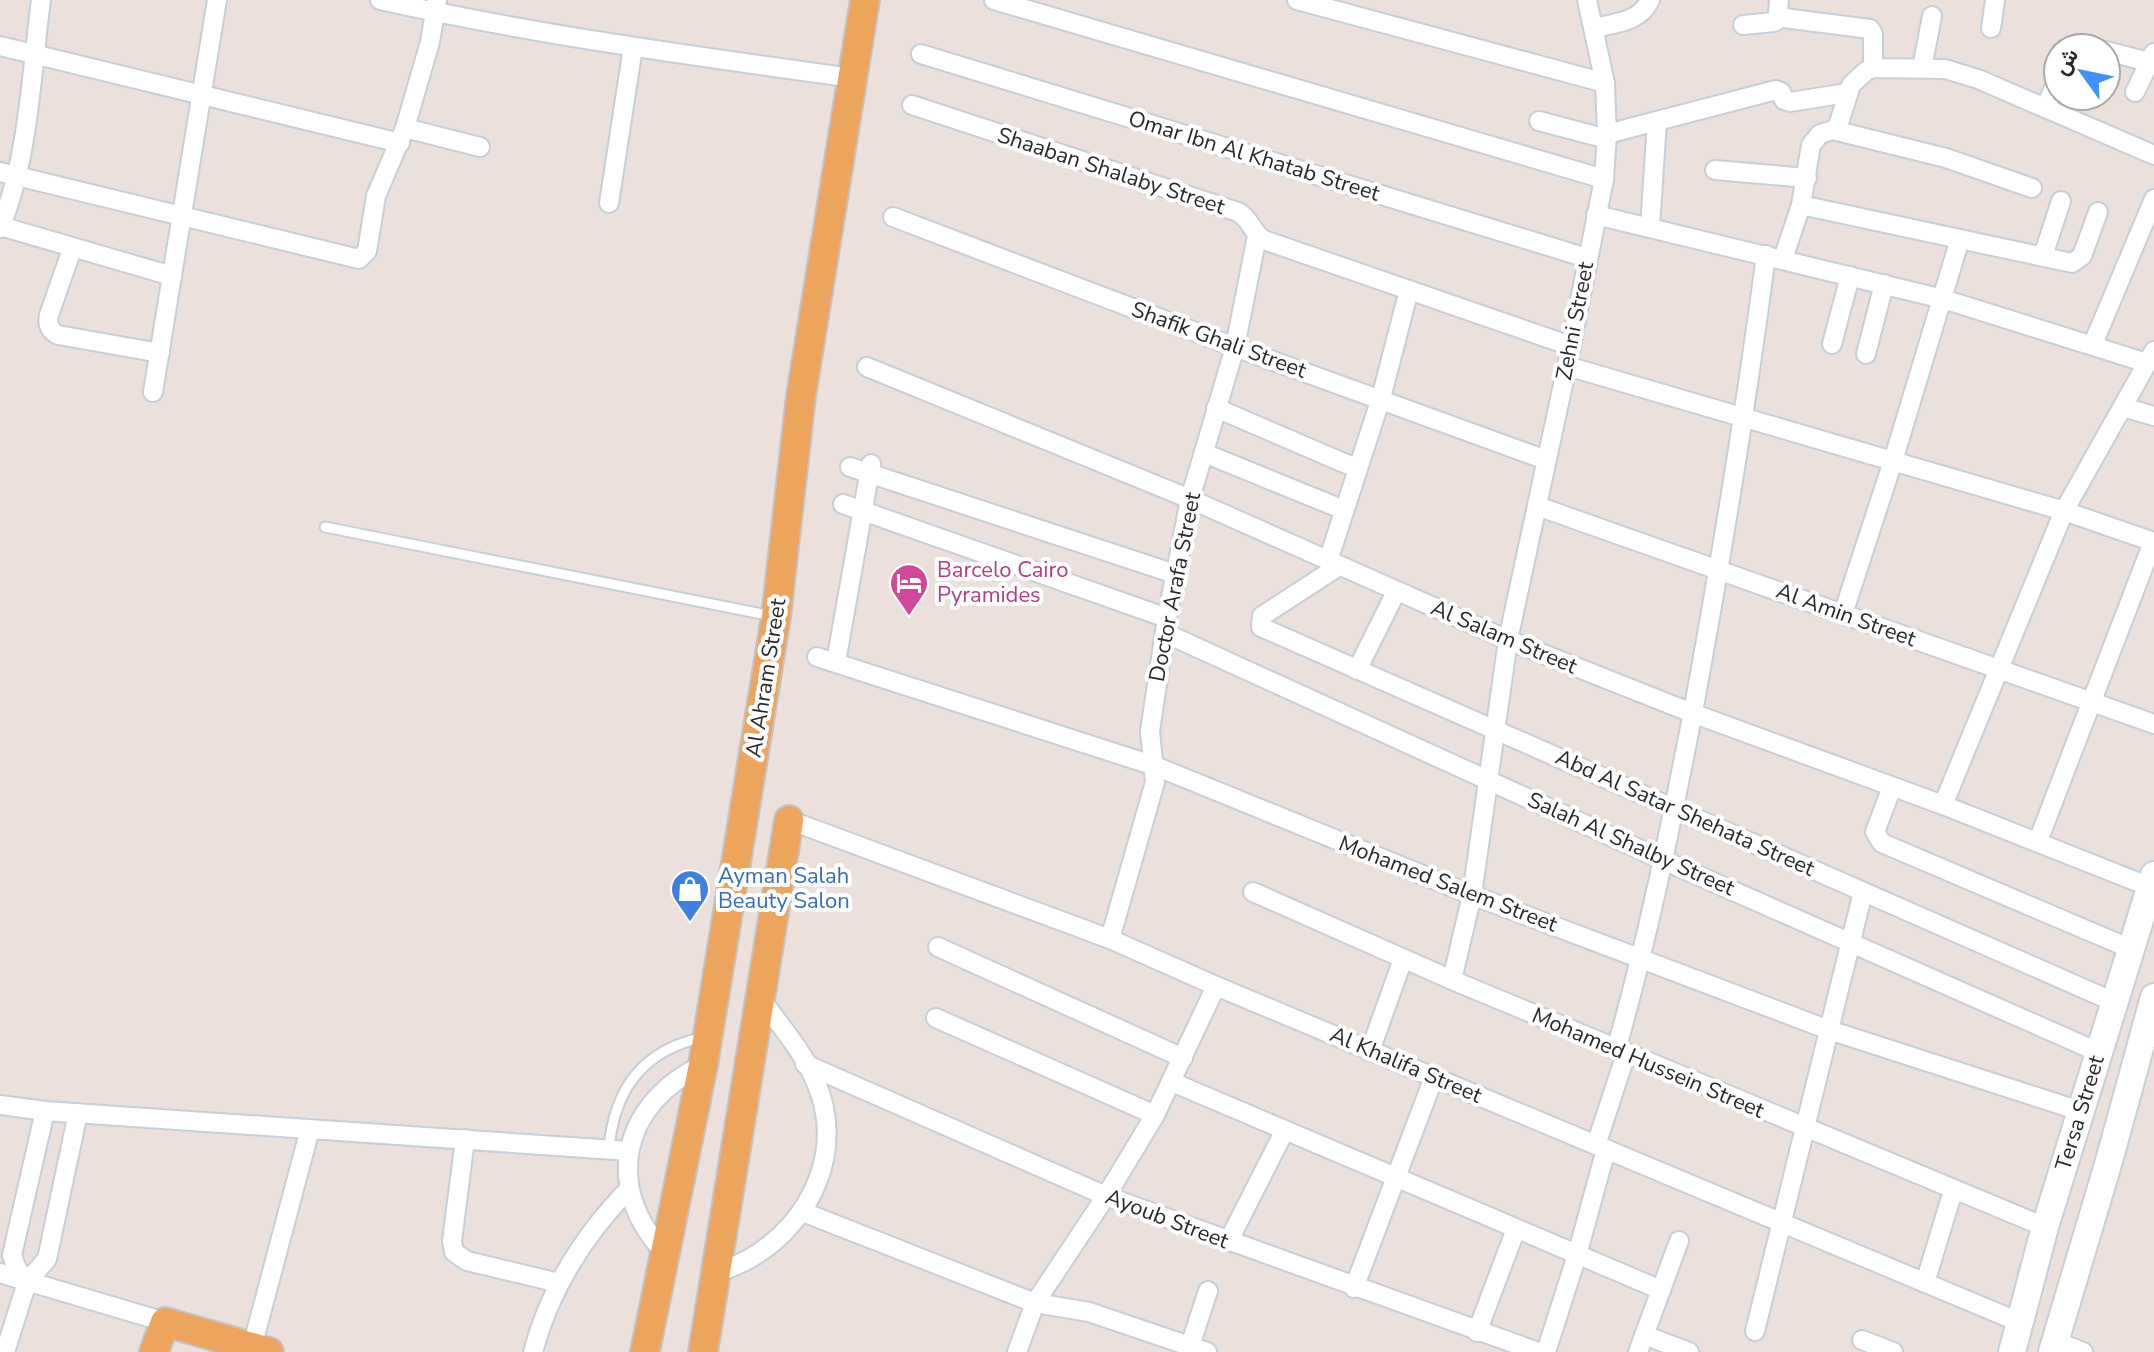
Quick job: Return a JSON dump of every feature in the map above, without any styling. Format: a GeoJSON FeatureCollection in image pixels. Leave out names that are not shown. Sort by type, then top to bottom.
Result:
{"type":"FeatureCollection","features":[{"type":"Feature","properties":{"kind":"main road","name":"Al Ahram Street"},"geometry":{"type":"LineString","coordinates":[[645,1352],[708,1036],[776,617],[801,396],[865,0]]}},
{"type":"Feature","properties":{"kind":"main road"},"geometry":{"type":"LineString","coordinates":[[703,1352],[789,820]]}},
{"type":"Feature","properties":{"kind":"main road","name":"Tersa Street"},"geometry":{"type":"LineString","coordinates":[[2012,1352],[2045,1227],[2152,881]]}},
{"type":"Feature","properties":{"kind":"main road","name":"Tersa Street"},"geometry":{"type":"LineString","coordinates":[[2054,1346],[2149,1028],[2154,997]]}},
{"type":"Feature","properties":{"kind":"main road"},"geometry":{"type":"LineString","coordinates":[[2067,1153],[2074,1168],[2089,1174],[2105,1168],[2109,1161]]}},
{"type":"Feature","properties":{"kind":"main road"},"geometry":{"type":"LineString","coordinates":[[2027,1291],[2039,1276],[2052,1275],[2063,1282],[2068,1294]]}},
{"type":"Feature","properties":{"kind":"main road"},"geometry":{"type":"LineString","coordinates":[[154,1352],[165,1322],[214,1344],[261,1350]]}},
{"type":"Feature","properties":{"kind":"street"},"geometry":{"type":"LineString","coordinates":[[41,0],[34,54],[0,227],[172,276]]}},
{"type":"Feature","properties":{"kind":"street"},"geometry":{"type":"LineString","coordinates":[[153,392],[217,0]]}},
{"type":"Feature","properties":{"kind":"street"},"geometry":{"type":"LineString","coordinates":[[380,0],[436,6],[633,47],[852,78]]}},
{"type":"Feature","properties":{"kind":"street"},"geometry":{"type":"LineString","coordinates":[[994,0],[1604,179]]}},
{"type":"Feature","properties":{"kind":"street"},"geometry":{"type":"LineString","coordinates":[[1297,0],[1605,83]]}},
{"type":"Feature","properties":{"kind":"street","name":"Zehni Street"},"geometry":{"type":"LineString","coordinates":[[1452,980],[1472,895],[1508,640],[1604,179],[1607,136],[1605,83],[1587,0]]}},
{"type":"Feature","properties":{"kind":"street"},"geometry":{"type":"LineString","coordinates":[[1594,28],[1632,19],[1650,0]]}},
{"type":"Feature","properties":{"kind":"street"},"geometry":{"type":"LineString","coordinates":[[1991,28],[1995,0]]}},
{"type":"Feature","properties":{"kind":"street"},"geometry":{"type":"LineString","coordinates":[[8,174],[354,260],[365,255],[376,196],[402,136],[430,42],[436,6]]}},
{"type":"Feature","properties":{"kind":"street"},"geometry":{"type":"LineString","coordinates":[[1743,25],[1765,24],[1780,9],[1870,29],[1873,34],[1873,68]]}},
{"type":"Feature","properties":{"kind":"street"},"geometry":{"type":"LineString","coordinates":[[1922,68],[1932,16]]}},
{"type":"Feature","properties":{"kind":"street"},"geometry":{"type":"LineString","coordinates":[[0,46],[202,95],[402,136],[480,147]]}},
{"type":"Feature","properties":{"kind":"street"},"geometry":{"type":"LineString","coordinates":[[609,203],[633,47]]}},
{"type":"Feature","properties":{"kind":"street"},"geometry":{"type":"LineString","coordinates":[[2122,53],[2152,58],[2135,92]]}},
{"type":"Feature","properties":{"kind":"street","name":"Omar Ibn Al Khatab Street"},"geometry":{"type":"LineString","coordinates":[[921,54],[1587,258]]}},
{"type":"Feature","properties":{"kind":"street"},"geometry":{"type":"LineString","coordinates":[[1546,1352],[1577,1255],[1643,959],[1719,570],[1774,257],[1801,205],[1811,145],[1815,138],[1833,130],[1840,120],[1847,93],[1858,77],[1873,68],[1922,68],[1963,73],[2042,107]]}},
{"type":"Feature","properties":{"kind":"street"},"geometry":{"type":"LineString","coordinates":[[1539,121],[1607,136],[1776,90],[1790,102],[1847,93]]}},
{"type":"Feature","properties":{"kind":"street","name":"Shaaban Shalaby Street"},"geometry":{"type":"LineString","coordinates":[[912,105],[1238,212],[1249,220],[1257,236],[1571,346]]}},
{"type":"Feature","properties":{"kind":"street"},"geometry":{"type":"LineString","coordinates":[[2054,112],[2154,155]]}},
{"type":"Feature","properties":{"kind":"street"},"geometry":{"type":"LineString","coordinates":[[1650,228],[1657,121]]}},
{"type":"Feature","properties":{"kind":"street"},"geometry":{"type":"LineString","coordinates":[[1833,130],[1946,158],[2032,188]]}},
{"type":"Feature","properties":{"kind":"street"},"geometry":{"type":"LineString","coordinates":[[1715,170],[1807,178]]}},
{"type":"Feature","properties":{"kind":"street"},"geometry":{"type":"LineString","coordinates":[[2093,344],[2154,199]]}},
{"type":"Feature","properties":{"kind":"street"},"geometry":{"type":"LineString","coordinates":[[2043,256],[2061,201]]}},
{"type":"Feature","properties":{"kind":"street"},"geometry":{"type":"LineString","coordinates":[[1801,205],[2072,263],[2082,256],[2098,212]]}},
{"type":"Feature","properties":{"kind":"street"},"geometry":{"type":"LineString","coordinates":[[1596,215],[1943,299],[2093,344],[2150,357],[2064,511],[1943,805]]}},
{"type":"Feature","properties":{"kind":"street","name":"Shafik Ghali Street"},"geometry":{"type":"LineString","coordinates":[[893,217],[1235,347],[1546,460]]}},
{"type":"Feature","properties":{"kind":"street","name":"Doctor Arafa Street"},"geometry":{"type":"LineString","coordinates":[[1110,939],[1155,782],[1150,731],[1175,574],[1190,499],[1235,347],[1257,236]]}},
{"type":"Feature","properties":{"kind":"street"},"geometry":{"type":"LineString","coordinates":[[1843,614],[1960,239]]}},
{"type":"Feature","properties":{"kind":"street"},"geometry":{"type":"LineString","coordinates":[[72,249],[49,315],[50,330],[58,335],[160,353]]}},
{"type":"Feature","properties":{"kind":"street"},"geometry":{"type":"LineString","coordinates":[[1832,344],[1850,276]]}},
{"type":"Feature","properties":{"kind":"street"},"geometry":{"type":"LineString","coordinates":[[1866,354],[1884,284]]}},
{"type":"Feature","properties":{"kind":"street"},"geometry":{"type":"LineString","coordinates":[[1334,564],[1344,510],[1381,398],[1409,290]]}},
{"type":"Feature","properties":{"kind":"street"},"geometry":{"type":"LineString","coordinates":[[1567,366],[2064,511],[2154,542],[2038,841]]}},
{"type":"Feature","properties":{"kind":"street","name":"Al Salam Street"},"geometry":{"type":"LineString","coordinates":[[867,367],[1190,499],[1508,640],[1692,713],[2152,881]]}},
{"type":"Feature","properties":{"kind":"street"},"geometry":{"type":"LineString","coordinates":[[2123,407],[2154,416]]}},
{"type":"Feature","properties":{"kind":"street"},"geometry":{"type":"LineString","coordinates":[[1216,408],[1358,469]]}},
{"type":"Feature","properties":{"kind":"street"},"geometry":{"type":"LineString","coordinates":[[1204,453],[1344,510]]}},
{"type":"Feature","properties":{"kind":"street"},"geometry":{"type":"LineString","coordinates":[[850,467],[870,469],[1175,574]]}},
{"type":"Feature","properties":{"kind":"street"},"geometry":{"type":"LineString","coordinates":[[836,662],[852,507],[870,469]]}},
{"type":"Feature","properties":{"kind":"street","name":"Al Amin Street"},"geometry":{"type":"LineString","coordinates":[[1537,506],[2154,724]]}},
{"type":"Feature","properties":{"kind":"street","name":"Salah Al Shalby Street"},"geometry":{"type":"LineString","coordinates":[[852,507],[1166,625],[1663,860],[2098,1052]]}},
{"type":"Feature","properties":{"kind":"street","name":"Abd Al Satar Shehata Street"},"geometry":{"type":"LineString","coordinates":[[1334,564],[1262,616],[1259,622],[1264,630],[1494,728],[2114,1002]]}},
{"type":"Feature","properties":{"kind":"street"},"geometry":{"type":"LineString","coordinates":[[1357,670],[1396,592]]}},
{"type":"Feature","properties":{"kind":"street","name":"Mohamed Salem Street"},"geometry":{"type":"LineString","coordinates":[[817,657],[1155,766],[1472,895],[1829,1030],[2080,1111]]}},
{"type":"Feature","properties":{"kind":"street"},"geometry":{"type":"LineString","coordinates":[[1892,787],[1875,832],[1882,843],[2131,949]]}},
{"type":"Feature","properties":{"kind":"street","name":"Al Khalifa Street"},"geometry":{"type":"LineString","coordinates":[[789,820],[1110,939],[2019,1322]]}},
{"type":"Feature","properties":{"kind":"street","name":"Mohamed Hussein Street"},"geometry":{"type":"LineString","coordinates":[[1253,892],[1621,1052],[2045,1227]]}},
{"type":"Feature","properties":{"kind":"street"},"geometry":{"type":"LineString","coordinates":[[1755,1331],[1863,892]]}},
{"type":"Feature","properties":{"kind":"street"},"geometry":{"type":"LineString","coordinates":[[938,947],[1183,1058]]}},
{"type":"Feature","properties":{"kind":"street"},"geometry":{"type":"LineString","coordinates":[[1370,1051],[1403,959]]}},
{"type":"Feature","properties":{"kind":"street"},"geometry":{"type":"LineString","coordinates":[[1017,1352],[1035,1303],[1155,1115],[1216,986]]}},
{"type":"Feature","properties":{"kind":"street"},"geometry":{"type":"LineString","coordinates":[[715,1275],[749,1259],[769,1245],[803,1212],[815,1191],[823,1167],[827,1142],[826,1117],[820,1093],[805,1064],[760,998]]}},
{"type":"Feature","properties":{"kind":"street"},"geometry":{"type":"LineString","coordinates":[[936,1018],[1155,1115]]}},
{"type":"Feature","properties":{"kind":"street","name":"Ayoub Street"},"geometry":{"type":"LineString","coordinates":[[805,1064],[1106,1196],[1538,1352]]}},
{"type":"Feature","properties":{"kind":"street"},"geometry":{"type":"LineString","coordinates":[[665,1253],[641,1224],[629,1189],[629,1151],[647,1107],[663,1089],[703,1065]]}},
{"type":"Feature","properties":{"kind":"street"},"geometry":{"type":"LineString","coordinates":[[1354,1288],[1434,1077]]}},
{"type":"Feature","properties":{"kind":"street"},"geometry":{"type":"LineString","coordinates":[[1172,1082],[1661,1290]]}},
{"type":"Feature","properties":{"kind":"street"},"geometry":{"type":"LineString","coordinates":[[0,1105],[45,1111],[629,1151]]}},
{"type":"Feature","properties":{"kind":"street"},"geometry":{"type":"LineString","coordinates":[[27,1282],[17,1269],[12,1255],[45,1111]]}},
{"type":"Feature","properties":{"kind":"street"},"geometry":{"type":"LineString","coordinates":[[5,1352],[27,1282],[47,1259],[78,1113]]}},
{"type":"Feature","properties":{"kind":"street"},"geometry":{"type":"LineString","coordinates":[[261,1350],[310,1129]]}},
{"type":"Feature","properties":{"kind":"street"},"geometry":{"type":"LineString","coordinates":[[1228,1242],[1285,1130]]}},
{"type":"Feature","properties":{"kind":"street"},"geometry":{"type":"LineString","coordinates":[[465,1139],[452,1241],[454,1252],[467,1261],[559,1283]]}},
{"type":"Feature","properties":{"kind":"street"},"geometry":{"type":"LineString","coordinates":[[533,1352],[547,1309],[583,1242],[629,1189]]}},
{"type":"Feature","properties":{"kind":"street"},"geometry":{"type":"LineString","coordinates":[[1925,1283],[1953,1191]]}},
{"type":"Feature","properties":{"kind":"street"},"geometry":{"type":"LineString","coordinates":[[803,1212],[1035,1303],[1089,1312],[1195,1350],[1208,1291]]}},
{"type":"Feature","properties":{"kind":"street"},"geometry":{"type":"LineString","coordinates":[[1477,1332],[1516,1229]]}},
{"type":"Feature","properties":{"kind":"street"},"geometry":{"type":"LineString","coordinates":[[1679,1241],[1641,1344],[1689,1352]]}},
{"type":"Feature","properties":{"kind":"street"},"geometry":{"type":"LineString","coordinates":[[0,1273],[165,1322]]}},
{"type":"Feature","properties":{"kind":"street"},"geometry":{"type":"LineString","coordinates":[[1862,1340],[1893,1352]]}},
{"type":"Feature","properties":{"kind":"street"},"geometry":{"type":"LineString","coordinates":[[2054,1346],[2083,1352]]}},
{"type":"Feature","properties":{"kind":"lane"},"geometry":{"type":"LineString","coordinates":[[325,527],[776,617]]}},
{"type":"Feature","properties":{"kind":"lane"},"geometry":{"type":"LineString","coordinates":[[609,1149],[610,1126],[617,1103],[629,1082],[644,1065],[664,1051],[685,1041],[708,1036]]}},
{"type":"Feature","properties":{"kind":"place","name":"Barcelo Cairo Pyramides"},"geometry":{"type":"Point","coordinates":[909,617]}},
{"type":"Feature","properties":{"kind":"place","name":"Ayman Salah Beauty Salon"},"geometry":{"type":"Point","coordinates":[690,923]}}]}
